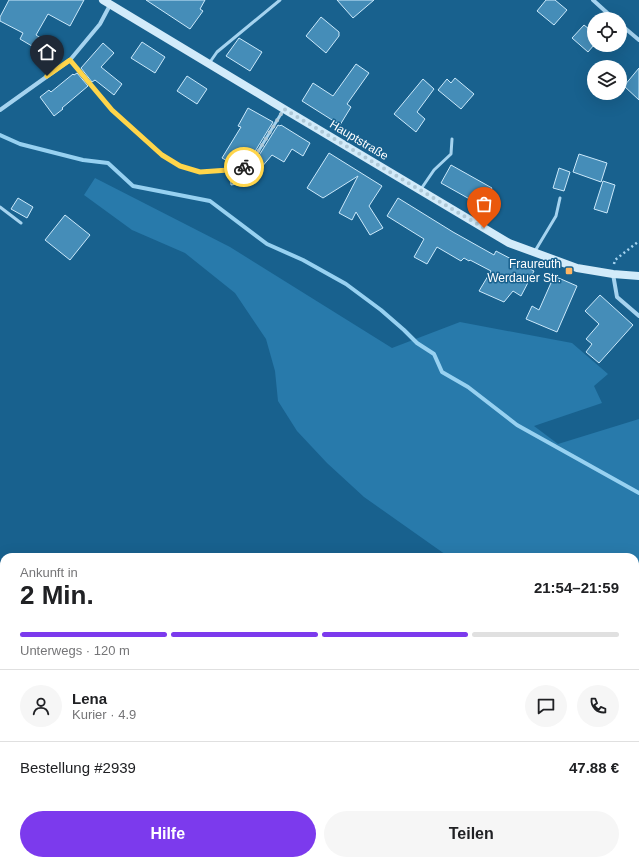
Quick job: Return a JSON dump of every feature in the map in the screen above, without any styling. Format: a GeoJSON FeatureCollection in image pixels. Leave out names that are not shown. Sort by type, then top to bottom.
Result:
{"type":"FeatureCollection","features":[{"type":"Feature","properties":{"kind":"main road","name":"Hauptstraße"},"geometry":{"type":"LineString","coordinates":[[107,2],[509,243],[577,268],[613,274],[639,276]]}},
{"type":"Feature","properties":{"kind":"street"},"geometry":{"type":"LineString","coordinates":[[593,0],[606,12]]}},
{"type":"Feature","properties":{"kind":"street"},"geometry":{"type":"LineString","coordinates":[[0,110],[70,60],[100,24],[107,2]]}},
{"type":"Feature","properties":{"kind":"street"},"geometry":{"type":"LineString","coordinates":[[627,30],[639,40]]}},
{"type":"Feature","properties":{"kind":"street"},"geometry":{"type":"LineString","coordinates":[[613,274],[617,297],[639,316]]}},
{"type":"Feature","properties":{"kind":"lane"},"geometry":{"type":"LineString","coordinates":[[209,64],[218,52],[280,0]]}},
{"type":"Feature","properties":{"kind":"lane"},"geometry":{"type":"LineString","coordinates":[[70,60],[112,110],[162,155],[180,166],[200,172],[243,169],[256,155],[284,109]]}},
{"type":"Feature","properties":{"kind":"lane"},"geometry":{"type":"LineString","coordinates":[[420,190],[434,170],[451,154],[452,139]]}},
{"type":"Feature","properties":{"kind":"lane"},"geometry":{"type":"LineString","coordinates":[[534,252],[556,216],[560,198]]}},
{"type":"Feature","properties":{"kind":"lane"},"geometry":{"type":"LineString","coordinates":[[0,207],[22,223]]}},
{"type":"Feature","properties":{"kind":"path"},"geometry":{"type":"LineString","coordinates":[[613,274],[615,260],[639,241]]}},
{"type":"Feature","properties":{"kind":"shaded area"},"geometry":{"type":"Polygon","coordinates":[[[95,178],[230,247],[392,348],[460,322],[572,343],[608,374],[594,386],[602,403],[534,426],[558,444],[639,419],[639,553],[443,553],[364,497],[327,463],[297,431],[278,401],[275,371],[266,339],[235,293],[185,253],[132,230],[84,195],[95,178]]]}},
{"type":"Feature","properties":{"kind":"building"},"geometry":{"type":"Polygon","coordinates":[[[9,0],[84,0],[70,26],[48,14],[36,35],[47,42],[42,52],[20,39],[23,33],[0,21],[0,17],[9,0]]]}},
{"type":"Feature","properties":{"kind":"building"},"geometry":{"type":"Polygon","coordinates":[[[146,0],[205,0],[200,9],[203,11],[190,29],[146,0]]]}},
{"type":"Feature","properties":{"kind":"building"},"geometry":{"type":"Polygon","coordinates":[[[337,0],[374,0],[353,18],[337,0]]]}},
{"type":"Feature","properties":{"kind":"building"},"geometry":{"type":"Polygon","coordinates":[[[546,0],[555,0],[567,10],[554,25],[537,11],[546,0]]]}},
{"type":"Feature","properties":{"kind":"building"},"geometry":{"type":"Polygon","coordinates":[[[321,17],[339,32],[339,36],[326,53],[306,36],[321,17]]]}},
{"type":"Feature","properties":{"kind":"building"},"geometry":{"type":"Polygon","coordinates":[[[584,25],[587,27],[587,51],[572,38],[584,25]]]}},
{"type":"Feature","properties":{"kind":"building"},"geometry":{"type":"Polygon","coordinates":[[[239,38],[262,52],[250,71],[226,56],[239,38]]]}},
{"type":"Feature","properties":{"kind":"building"},"geometry":{"type":"Polygon","coordinates":[[[142,42],[165,57],[155,73],[131,58],[142,42]]]}},
{"type":"Feature","properties":{"kind":"building"},"geometry":{"type":"Polygon","coordinates":[[[103,43],[114,53],[101,67],[122,84],[114,95],[95,80],[92,82],[81,68],[103,43]]]}},
{"type":"Feature","properties":{"kind":"building"},"geometry":{"type":"Polygon","coordinates":[[[356,64],[369,73],[347,104],[351,107],[340,125],[302,101],[313,83],[333,96],[356,64]]]}},
{"type":"Feature","properties":{"kind":"building"},"geometry":{"type":"Polygon","coordinates":[[[639,68],[639,100],[627,89],[627,82],[639,68]]]}},
{"type":"Feature","properties":{"kind":"building"},"geometry":{"type":"Polygon","coordinates":[[[77,73],[88,86],[54,116],[40,97],[49,90],[51,92],[73,74],[74,75],[77,73]]]}},
{"type":"Feature","properties":{"kind":"building"},"geometry":{"type":"Polygon","coordinates":[[[187,76],[207,89],[197,104],[177,91],[187,76]]]}},
{"type":"Feature","properties":{"kind":"building"},"geometry":{"type":"Polygon","coordinates":[[[455,78],[474,94],[461,109],[438,90],[447,79],[451,83],[455,78]]]}},
{"type":"Feature","properties":{"kind":"building"},"geometry":{"type":"Polygon","coordinates":[[[423,79],[434,89],[417,112],[425,119],[416,132],[394,114],[423,79]]]}},
{"type":"Feature","properties":{"kind":"building"},"geometry":{"type":"Polygon","coordinates":[[[248,108],[273,122],[254,153],[242,166],[230,167],[229,162],[222,158],[241,127],[238,126],[248,108]]]}},
{"type":"Feature","properties":{"kind":"building"},"geometry":{"type":"Polygon","coordinates":[[[278,125],[281,125],[310,143],[303,156],[292,149],[284,162],[272,155],[249,182],[231,185],[230,173],[245,171],[258,157],[278,125]]]}},
{"type":"Feature","properties":{"kind":"building"},"geometry":{"type":"Polygon","coordinates":[[[329,153],[382,186],[369,206],[383,228],[370,235],[356,212],[352,220],[339,213],[358,176],[323,198],[307,188],[329,153]]]}},
{"type":"Feature","properties":{"kind":"building"},"geometry":{"type":"Polygon","coordinates":[[[579,154],[607,163],[601,182],[573,172],[579,154]]]}},
{"type":"Feature","properties":{"kind":"building"},"geometry":{"type":"Polygon","coordinates":[[[451,165],[492,188],[482,206],[441,183],[451,165]]]}},
{"type":"Feature","properties":{"kind":"building"},"geometry":{"type":"Polygon","coordinates":[[[559,168],[570,172],[564,191],[553,188],[559,168]]]}},
{"type":"Feature","properties":{"kind":"building"},"geometry":{"type":"Polygon","coordinates":[[[603,181],[615,185],[607,213],[594,209],[603,181]]]}},
{"type":"Feature","properties":{"kind":"building"},"geometry":{"type":"Polygon","coordinates":[[[18,198],[33,207],[27,218],[11,209],[18,198]]]}},
{"type":"Feature","properties":{"kind":"building"},"geometry":{"type":"Polygon","coordinates":[[[398,198],[494,255],[496,251],[534,271],[521,296],[513,291],[504,302],[479,291],[491,271],[464,258],[461,261],[437,247],[427,264],[414,257],[424,239],[387,216],[398,198]]]}},
{"type":"Feature","properties":{"kind":"building"},"geometry":{"type":"Polygon","coordinates":[[[65,215],[90,235],[70,260],[45,240],[65,215]]]}},
{"type":"Feature","properties":{"kind":"building"},"geometry":{"type":"Polygon","coordinates":[[[554,276],[577,286],[557,332],[526,319],[532,306],[539,310],[554,276]]]}},
{"type":"Feature","properties":{"kind":"building"},"geometry":{"type":"Polygon","coordinates":[[[600,295],[633,325],[599,363],[586,352],[592,344],[586,339],[599,324],[585,311],[600,295]]]}},
{"type":"Feature","properties":{"kind":"waterway"},"geometry":{"type":"LineString","coordinates":[[0,135],[20,144],[83,160],[108,163],[133,186],[210,201],[267,244],[303,260],[346,284],[381,310],[417,343],[434,354],[442,372],[468,387],[517,425],[639,493]]}},
{"type":"Feature","properties":{"kind":"way so far"},"geometry":{"type":"LineString","coordinates":[[244,167],[256,155],[284,109],[484,228]]}},
{"type":"Feature","properties":{"kind":"place","name":"Fraureuth Werdauer Str."},"geometry":{"type":"Point","coordinates":[569,271]}},
{"type":"Feature","properties":{"kind":"route"},"geometry":{"type":"LineString","coordinates":[[47,76],[70,60],[112,110],[162,155],[180,166],[200,172],[243,169],[244,167]]}}]}
